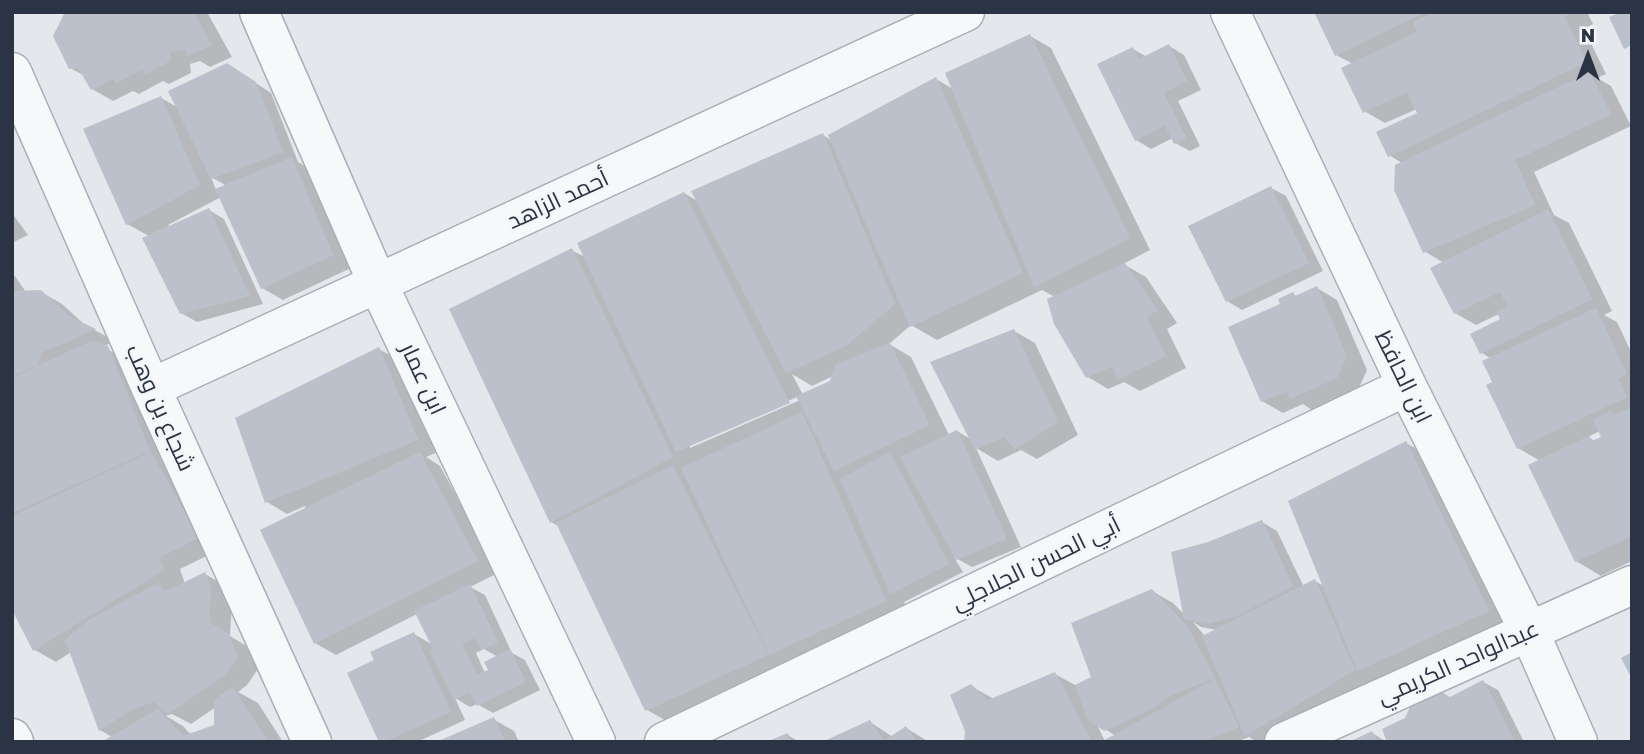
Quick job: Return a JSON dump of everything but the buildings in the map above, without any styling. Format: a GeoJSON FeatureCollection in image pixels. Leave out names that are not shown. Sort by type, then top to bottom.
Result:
{"type":"FeatureCollection","features":[{"type":"Feature","properties":{"kind":"street","name":"ابن عمار"},"geometry":{"type":"LineString","coordinates":[[259,12],[377,282],[596,742]]}},
{"type":"Feature","properties":{"kind":"street","name":"أحمد الزاهد"},"geometry":{"type":"LineString","coordinates":[[151,388],[965,12]]}},
{"type":"Feature","properties":{"kind":"street","name":"ابن الحافظ"},"geometry":{"type":"LineString","coordinates":[[1230,12],[1407,386],[1529,631],[1578,742]]}},
{"type":"Feature","properties":{"kind":"street","name":"شجاع بن وهب"},"geometry":{"type":"LineString","coordinates":[[12,72],[151,388],[312,742]]}},
{"type":"Feature","properties":{"kind":"street","name":"أبي الحسن الجلاجلي"},"geometry":{"type":"LineString","coordinates":[[664,742],[1407,386]]}},
{"type":"Feature","properties":{"kind":"street","name":"عبدالواحد الكريمي"},"geometry":{"type":"LineString","coordinates":[[1284,742],[1632,585]]}}]}
